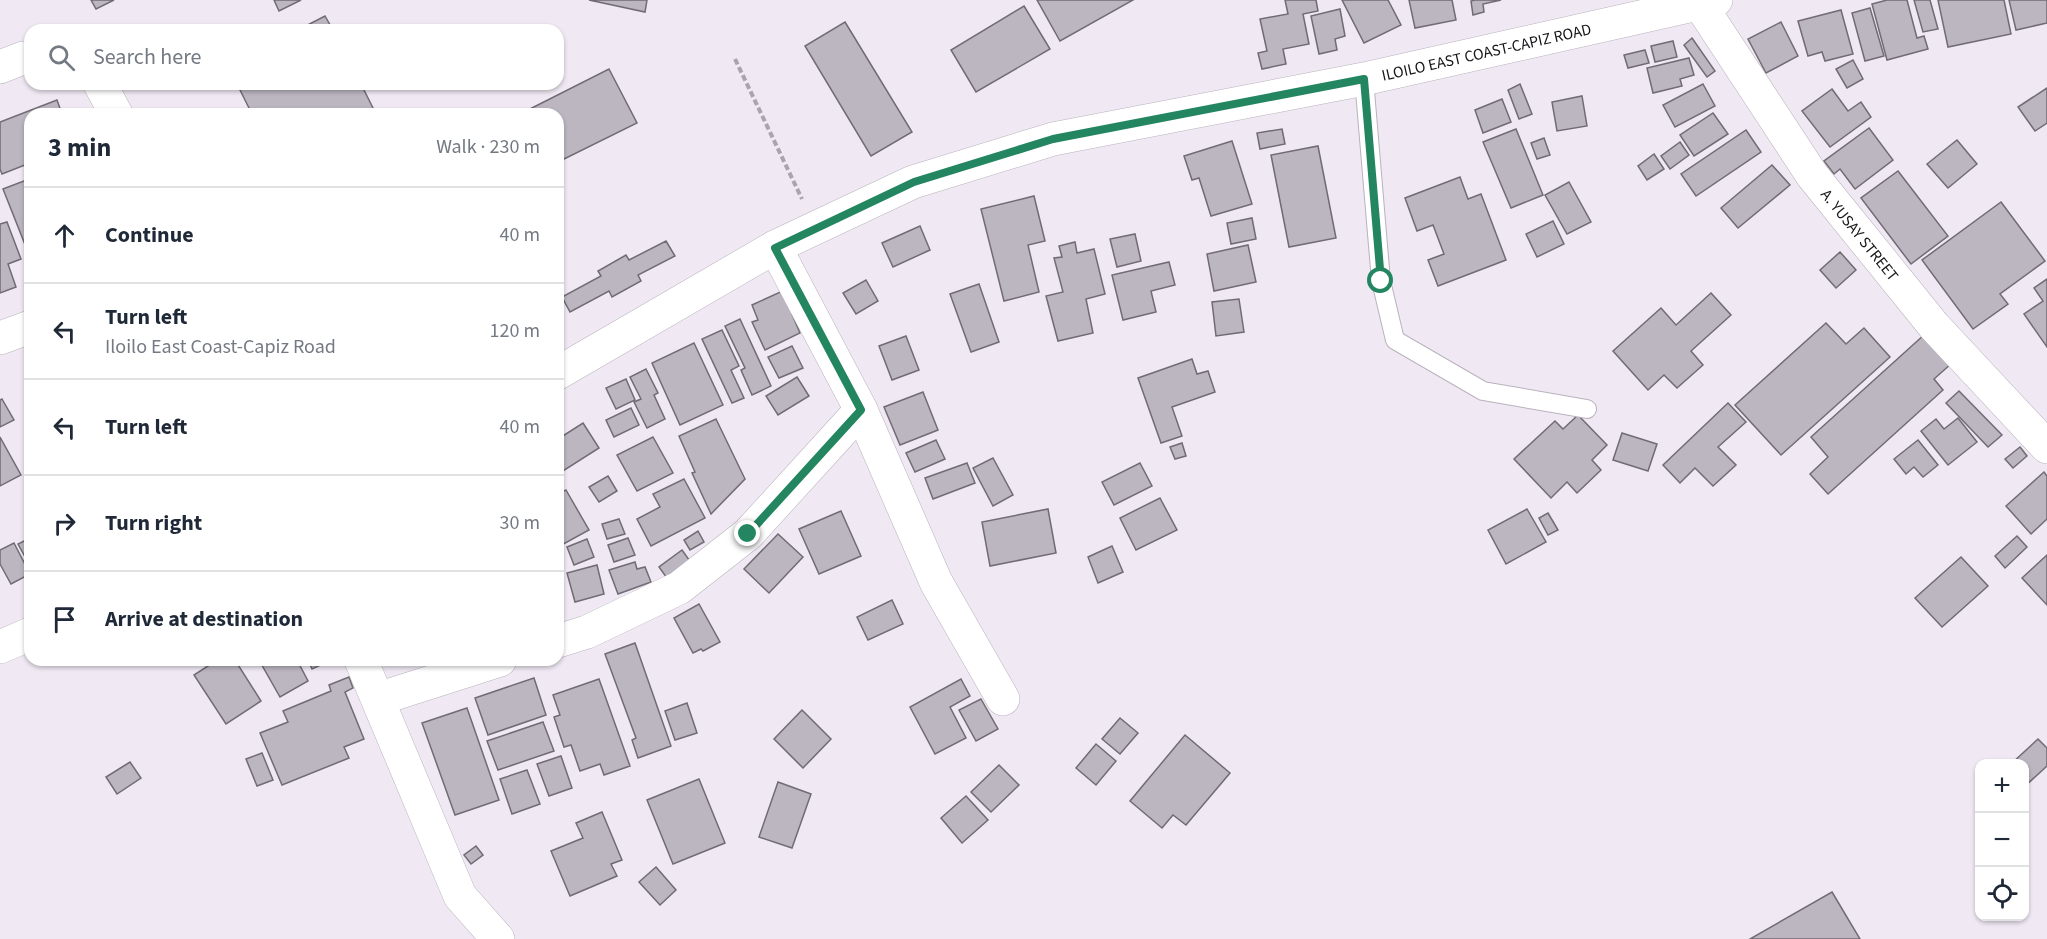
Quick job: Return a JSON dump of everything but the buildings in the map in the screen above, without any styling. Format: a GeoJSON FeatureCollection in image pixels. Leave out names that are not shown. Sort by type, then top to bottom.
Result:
{"type":"FeatureCollection","features":[{"type":"Feature","properties":{"kind":"street","name":"ILOILO EAST COAST-CAPIZ ROAD"},"geometry":{"type":"LineString","coordinates":[[564,370],[775,248],[914,182],[1053,139],[1364,79],[1704,1]]}},
{"type":"Feature","properties":{"kind":"street","name":"A. YUSAY STREET"},"geometry":{"type":"LineString","coordinates":[[1704,1],[1812,175],[1934,326],[2047,447]]}},
{"type":"Feature","properties":{"kind":"street"},"geometry":{"type":"LineString","coordinates":[[0,67],[24,58]]}},
{"type":"Feature","properties":{"kind":"street"},"geometry":{"type":"LineString","coordinates":[[103,90],[113,108]]}},
{"type":"Feature","properties":{"kind":"street"},"geometry":{"type":"LineString","coordinates":[[775,248],[861,410],[936,582],[1003,699]]}},
{"type":"Feature","properties":{"kind":"street"},"geometry":{"type":"LineString","coordinates":[[0,338],[24,329]]}},
{"type":"Feature","properties":{"kind":"street"},"geometry":{"type":"LineString","coordinates":[[564,639],[586,632],[679,588],[748,534],[861,410]]}},
{"type":"Feature","properties":{"kind":"street"},"geometry":{"type":"LineString","coordinates":[[0,647],[24,637]]}},
{"type":"Feature","properties":{"kind":"street"},"geometry":{"type":"LineString","coordinates":[[364,666],[460,896],[498,939]]}},
{"type":"Feature","properties":{"kind":"street"},"geometry":{"type":"LineString","coordinates":[[378,699],[481,666]]}},
{"type":"Feature","properties":{"kind":"lane"},"geometry":{"type":"LineString","coordinates":[[1364,79],[1381,281],[1395,340],[1483,392],[1587,409]]}},
{"type":"Feature","properties":{"kind":"path"},"geometry":{"type":"LineString","coordinates":[[735,59],[816,229]]}},
{"type":"Feature","properties":{"kind":"route"},"geometry":{"type":"LineString","coordinates":[[748,534],[861,410],[775,248],[914,182],[1053,139],[1364,79],[1381,281]]}}]}
